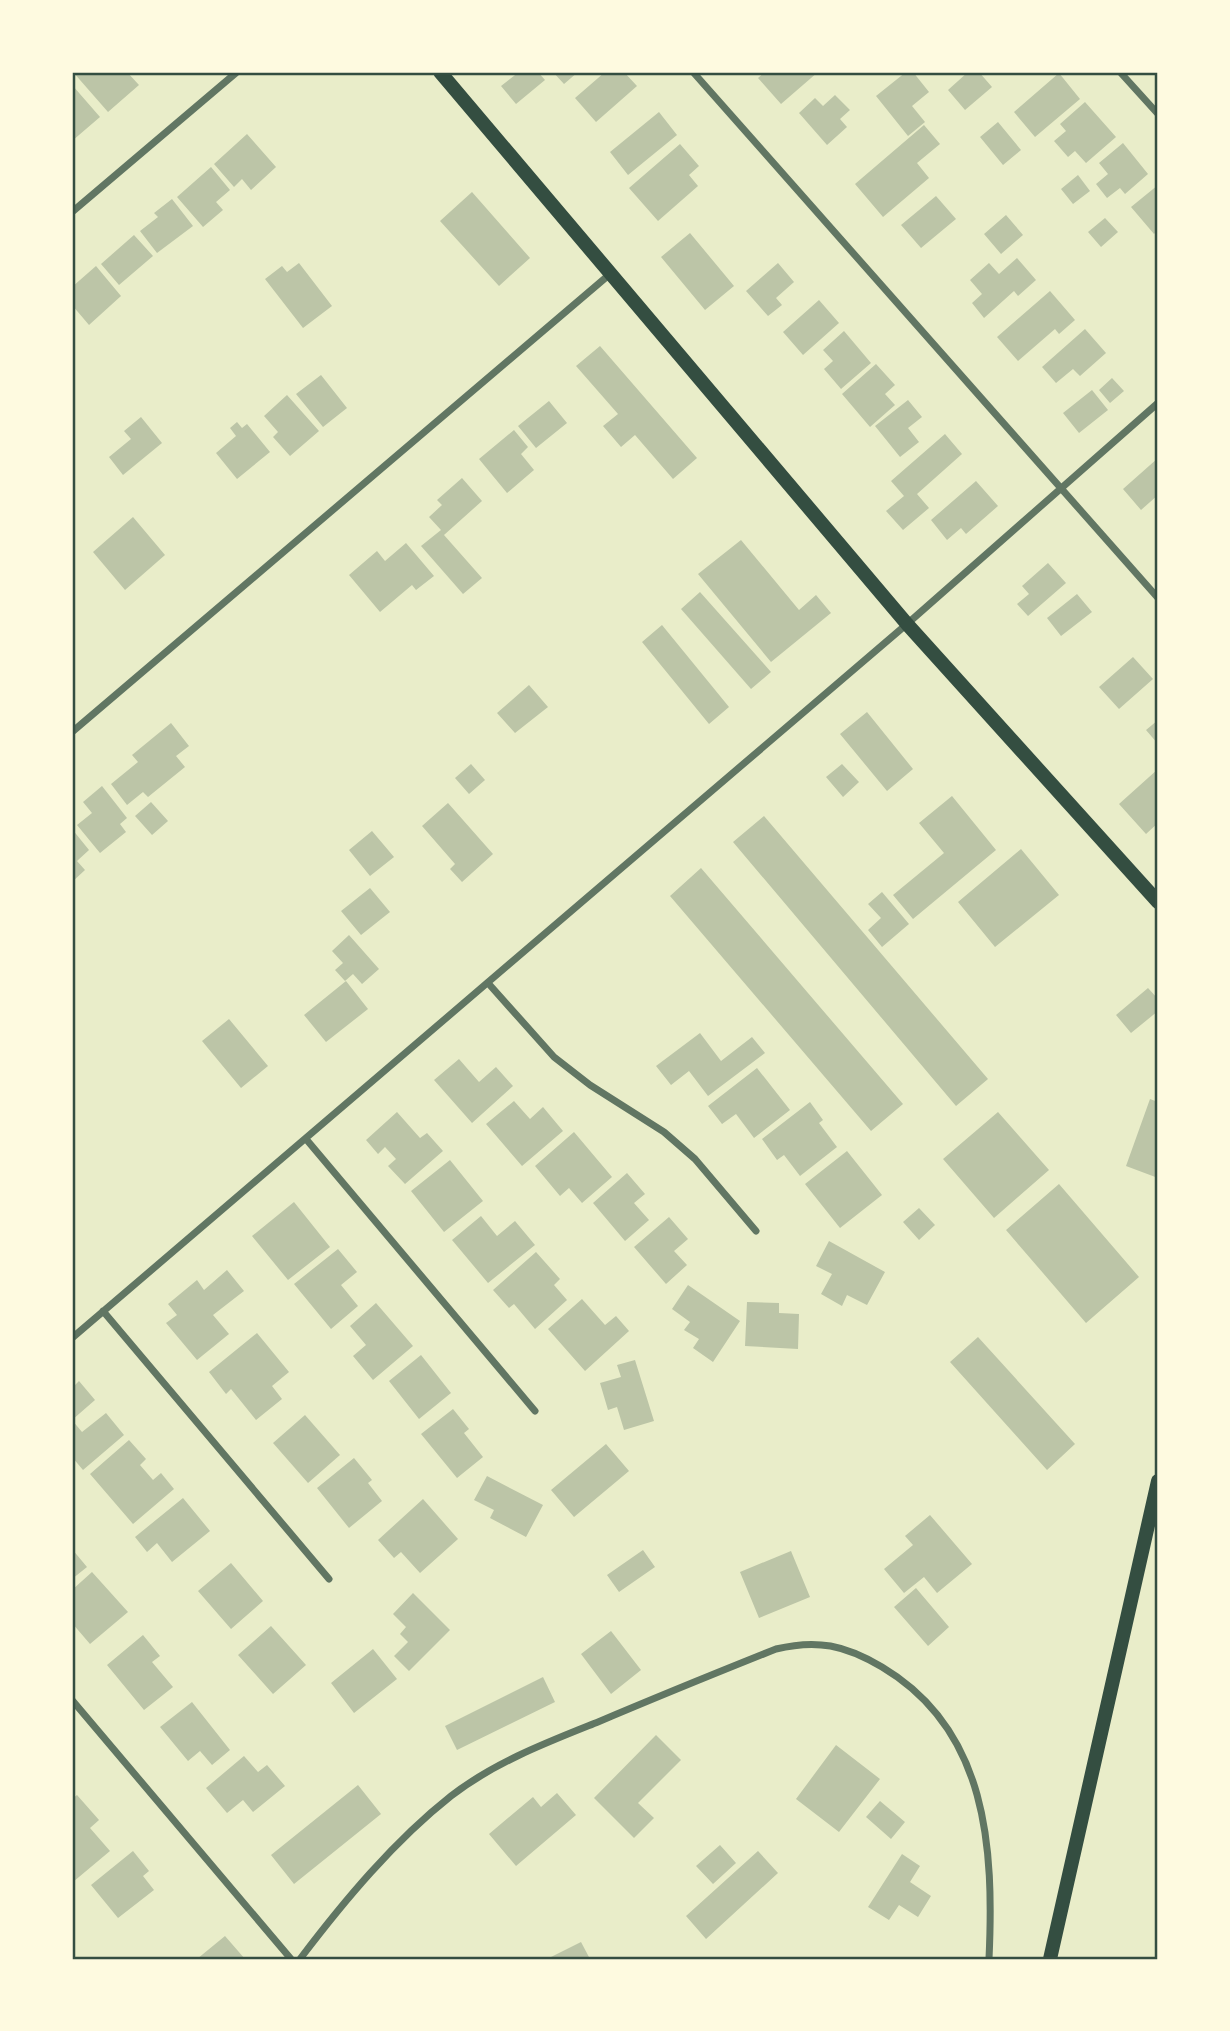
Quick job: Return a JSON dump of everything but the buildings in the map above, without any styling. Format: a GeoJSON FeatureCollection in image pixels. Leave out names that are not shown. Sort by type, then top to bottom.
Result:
{"type":"FeatureCollection","features":[{"type":"Feature","properties":{"kind":"main road"},"geometry":{"type":"LineString","coordinates":[[439,72],[907,624],[1158,902]]}},
{"type":"Feature","properties":{"kind":"main road"},"geometry":{"type":"LineString","coordinates":[[1050,1959],[1158,1481]]}},
{"type":"Feature","properties":{"kind":"street"},"geometry":{"type":"LineString","coordinates":[[72,212],[237,72]]}},
{"type":"Feature","properties":{"kind":"street"},"geometry":{"type":"LineString","coordinates":[[693,72],[1158,598]]}},
{"type":"Feature","properties":{"kind":"street"},"geometry":{"type":"LineString","coordinates":[[1121,72],[1158,114]]}},
{"type":"Feature","properties":{"kind":"street"},"geometry":{"type":"LineString","coordinates":[[72,732],[610,274]]}},
{"type":"Feature","properties":{"kind":"street"},"geometry":{"type":"LineString","coordinates":[[72,1338],[907,624],[1158,403]]}},
{"type":"Feature","properties":{"kind":"street"},"geometry":{"type":"LineString","coordinates":[[488,983],[554,1057],[681,1146],[718,1184],[756,1231]]}},
{"type":"Feature","properties":{"kind":"street"},"geometry":{"type":"LineString","coordinates":[[306,1139],[535,1411]]}},
{"type":"Feature","properties":{"kind":"street"},"geometry":{"type":"LineString","coordinates":[[103,1311],[329,1579]]}},
{"type":"Feature","properties":{"kind":"street"},"geometry":{"type":"LineString","coordinates":[[299,1959],[370,1874],[418,1825],[452,1795],[483,1775],[549,1742],[776,1648],[804,1642],[850,1651],[900,1678],[922,1698],[955,1738],[976,1793],[990,1852],[989,1959]]}},
{"type":"Feature","properties":{"kind":"street"},"geometry":{"type":"LineString","coordinates":[[72,1700],[291,1959]]}}]}
